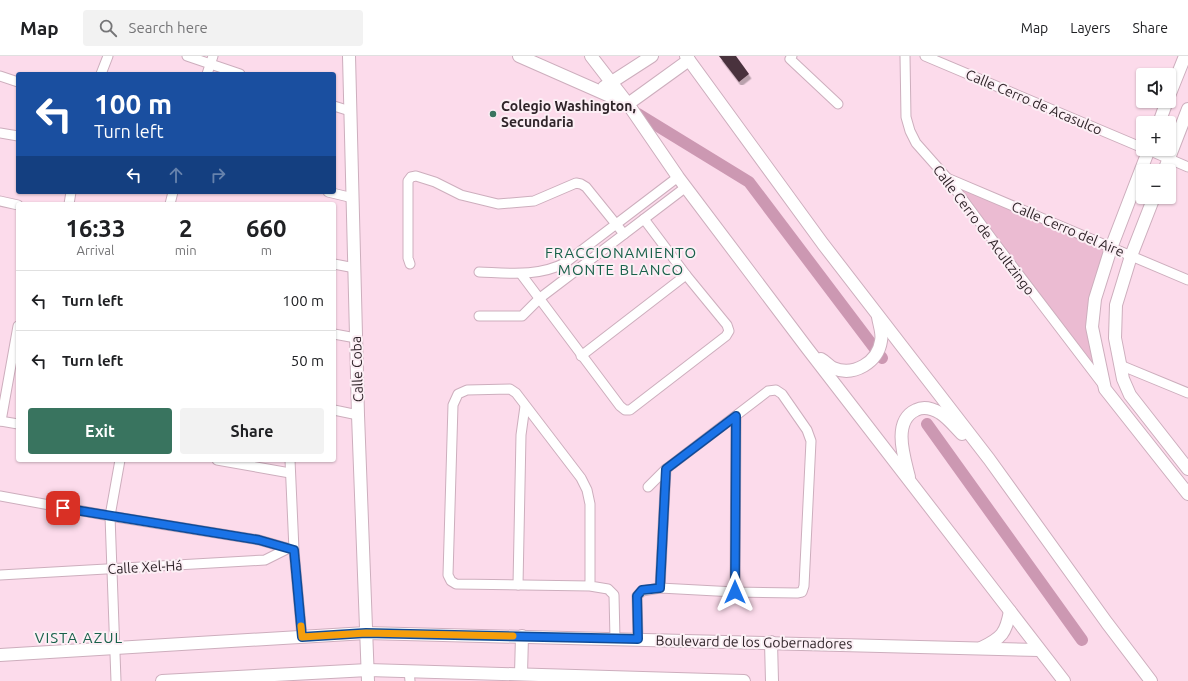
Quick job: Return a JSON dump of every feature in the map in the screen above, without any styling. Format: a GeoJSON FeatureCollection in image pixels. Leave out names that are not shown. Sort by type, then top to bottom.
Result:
{"type":"FeatureCollection","features":[{"type":"Feature","properties":{"kind":"main road","name":"Calle Coba"},"geometry":{"type":"LineString","coordinates":[[349,56],[358,415],[368,676]]}},
{"type":"Feature","properties":{"kind":"main road"},"geometry":{"type":"LineString","coordinates":[[519,56],[628,104]]}},
{"type":"Feature","properties":{"kind":"main road"},"geometry":{"type":"LineString","coordinates":[[591,56],[628,104],[686,187],[807,348],[1064,681]]}},
{"type":"Feature","properties":{"kind":"main road"},"geometry":{"type":"LineString","coordinates":[[598,91],[652,56]]}},
{"type":"Feature","properties":{"kind":"main road"},"geometry":{"type":"LineString","coordinates":[[1176,78],[1185,56]]}},
{"type":"Feature","properties":{"kind":"main road"},"geometry":{"type":"LineString","coordinates":[[628,104],[687,58],[824,244],[989,460],[1151,681]]}},
{"type":"Feature","properties":{"kind":"main road"},"geometry":{"type":"LineString","coordinates":[[1166,164],[1188,109]]}},
{"type":"Feature","properties":{"kind":"main road"},"geometry":{"type":"LineString","coordinates":[[1144,156],[1111,248],[1095,299],[1092,327],[1105,389],[1188,494]]}},
{"type":"Feature","properties":{"kind":"main road"},"geometry":{"type":"LineString","coordinates":[[1151,204],[1131,256],[1116,305],[1115,338],[1123,379],[1130,395],[1188,469]]}},
{"type":"Feature","properties":{"kind":"main road"},"geometry":{"type":"LineString","coordinates":[[807,348],[833,368],[846,370],[858,369],[869,363],[879,352],[882,339],[878,314]]}},
{"type":"Feature","properties":{"kind":"main road"},"geometry":{"type":"LineString","coordinates":[[910,482],[902,449],[901,430],[909,413],[918,409],[930,408],[941,414],[989,460]]}},
{"type":"Feature","properties":{"kind":"main road","name":"Boulevard de los Gobernadores"},"geometry":{"type":"LineString","coordinates":[[980,648],[992,643],[1005,631],[1010,610]]}},
{"type":"Feature","properties":{"kind":"main road","name":"Boulevard de los Gobernadores"},"geometry":{"type":"LineString","coordinates":[[0,655],[366,633],[771,642],[1039,650]]}},
{"type":"Feature","properties":{"kind":"main road"},"geometry":{"type":"LineString","coordinates":[[520,674],[522,636]]}},
{"type":"Feature","properties":{"kind":"main road"},"geometry":{"type":"LineString","coordinates":[[771,642],[772,681]]}},
{"type":"Feature","properties":{"kind":"main road"},"geometry":{"type":"LineString","coordinates":[[162,681],[520,674],[627,679],[744,681]]}},
{"type":"Feature","properties":{"kind":"street"},"geometry":{"type":"LineString","coordinates":[[102,72],[108,56]]}},
{"type":"Feature","properties":{"kind":"street"},"geometry":{"type":"LineString","coordinates":[[188,56],[212,60],[236,72]]}},
{"type":"Feature","properties":{"kind":"street"},"geometry":{"type":"LineString","coordinates":[[792,56],[790,59],[838,104]]}},
{"type":"Feature","properties":{"kind":"street","name":"Calle Cerro de Acultzingo"},"geometry":{"type":"LineString","coordinates":[[904,56],[906,117],[910,132],[916,143],[947,178],[990,238],[1105,389]]}},
{"type":"Feature","properties":{"kind":"street","name":"Calle Cerro de Acasulco"},"geometry":{"type":"LineString","coordinates":[[925,56],[1136,144]]}},
{"type":"Feature","properties":{"kind":"street"},"geometry":{"type":"LineString","coordinates":[[208,72],[212,60]]}},
{"type":"Feature","properties":{"kind":"street"},"geometry":{"type":"LineString","coordinates":[[0,76],[16,81]]}},
{"type":"Feature","properties":{"kind":"street"},"geometry":{"type":"LineString","coordinates":[[336,107],[350,111]]}},
{"type":"Feature","properties":{"kind":"street"},"geometry":{"type":"LineString","coordinates":[[0,133],[16,136]]}},
{"type":"Feature","properties":{"kind":"street","name":"Calle Cerro de Acasulco"},"geometry":{"type":"LineString","coordinates":[[1162,156],[1188,167]]}},
{"type":"Feature","properties":{"kind":"street"},"geometry":{"type":"LineString","coordinates":[[410,264],[408,258],[408,181],[411,177],[416,176],[435,182],[461,195],[498,204],[534,201],[576,183],[581,184],[586,187],[624,234]]}},
{"type":"Feature","properties":{"kind":"street"},"geometry":{"type":"LineString","coordinates":[[479,272],[521,274],[553,269],[565,263],[678,176]]}},
{"type":"Feature","properties":{"kind":"street","name":"Calle Cerro del Aire"},"geometry":{"type":"LineString","coordinates":[[947,178],[1188,280]]}},
{"type":"Feature","properties":{"kind":"street"},"geometry":{"type":"LineString","coordinates":[[479,316],[522,316],[540,298],[686,187]]}},
{"type":"Feature","properties":{"kind":"street"},"geometry":{"type":"LineString","coordinates":[[336,194],[352,198]]}},
{"type":"Feature","properties":{"kind":"street"},"geometry":{"type":"LineString","coordinates":[[0,201],[16,205]]}},
{"type":"Feature","properties":{"kind":"street"},"geometry":{"type":"LineString","coordinates":[[521,274],[620,406],[625,410],[630,410],[726,336],[729,331],[727,325],[686,275],[644,219]]}},
{"type":"Feature","properties":{"kind":"street"},"geometry":{"type":"LineString","coordinates":[[336,264],[354,268]]}},
{"type":"Feature","properties":{"kind":"street"},"geometry":{"type":"LineString","coordinates":[[582,356],[686,275]]}},
{"type":"Feature","properties":{"kind":"street"},"geometry":{"type":"LineString","coordinates":[[336,334],[356,338]]}},
{"type":"Feature","properties":{"kind":"street"},"geometry":{"type":"LineString","coordinates":[[16,352],[1,421],[16,424]]}},
{"type":"Feature","properties":{"kind":"street"},"geometry":{"type":"LineString","coordinates":[[1120,365],[1188,393]]}},
{"type":"Feature","properties":{"kind":"street"},"geometry":{"type":"LineString","coordinates":[[590,586],[590,504],[587,490],[581,478],[516,393],[510,389],[462,391],[458,394],[453,405],[448,575],[451,581],[456,584],[590,586],[608,589],[614,595],[615,639]]}},
{"type":"Feature","properties":{"kind":"street"},"geometry":{"type":"LineString","coordinates":[[638,639],[637,596],[642,590],[660,588],[735,592],[802,592],[804,586],[810,441],[807,430],[782,394],[776,390],[768,392],[666,469],[648,487]]}},
{"type":"Feature","properties":{"kind":"street"},"geometry":{"type":"LineString","coordinates":[[518,585],[521,435],[525,406]]}},
{"type":"Feature","properties":{"kind":"street"},"geometry":{"type":"LineString","coordinates":[[336,410],[358,415]]}},
{"type":"Feature","properties":{"kind":"street"},"geometry":{"type":"LineString","coordinates":[[735,592],[736,416]]}},
{"type":"Feature","properties":{"kind":"street"},"geometry":{"type":"LineString","coordinates":[[116,681],[110,516],[120,462]]}},
{"type":"Feature","properties":{"kind":"street"},"geometry":{"type":"LineString","coordinates":[[228,462],[290,474]]}},
{"type":"Feature","properties":{"kind":"street"},"geometry":{"type":"LineString","coordinates":[[290,462],[291,549],[302,637]]}},
{"type":"Feature","properties":{"kind":"street"},"geometry":{"type":"LineString","coordinates":[[660,588],[666,469]]}},
{"type":"Feature","properties":{"kind":"street"},"geometry":{"type":"LineString","coordinates":[[0,496],[110,516],[259,540],[291,549]]}},
{"type":"Feature","properties":{"kind":"street","name":"Calle Xel-Há"},"geometry":{"type":"LineString","coordinates":[[0,575],[111,570],[265,560],[291,549]]}},
{"type":"Feature","properties":{"kind":"shaded area"},"geometry":{"type":"Polygon","coordinates":[[[947,178],[1111,248],[1092,327],[1105,389],[947,178]]]}},
{"type":"Feature","properties":{"kind":"building"},"geometry":{"type":"Polygon","coordinates":[[[719,56],[736,56],[749,74],[739,82],[719,56]]]}},
{"type":"Feature","properties":{"kind":"waterway"},"geometry":{"type":"LineString","coordinates":[[638,114],[749,182],[882,358]]}},
{"type":"Feature","properties":{"kind":"waterway"},"geometry":{"type":"LineString","coordinates":[[927,424],[1082,640]]}},
{"type":"Feature","properties":{"kind":"slow traffic"},"geometry":{"type":"LineString","coordinates":[[301,626],[302,637],[366,633],[513,636]]}},
{"type":"Feature","properties":{"kind":"place","name":"Colegio Washington, Secundaria"},"geometry":{"type":"Point","coordinates":[493,114]}},
{"type":"Feature","properties":{"kind":"district","name":"FRACCIONAMIENTO MONTE BLANCO"},"geometry":{"type":"Point","coordinates":[621,262]}},
{"type":"Feature","properties":{"kind":"district","name":"VISTA AZUL"},"geometry":{"type":"Point","coordinates":[79,638]}},
{"type":"Feature","properties":{"kind":"route"},"geometry":{"type":"LineString","coordinates":[[63,508],[259,540],[294,550],[302,637],[366,633],[638,639],[637,596],[642,590],[660,588],[666,469],[736,416],[735,592]]}}]}
